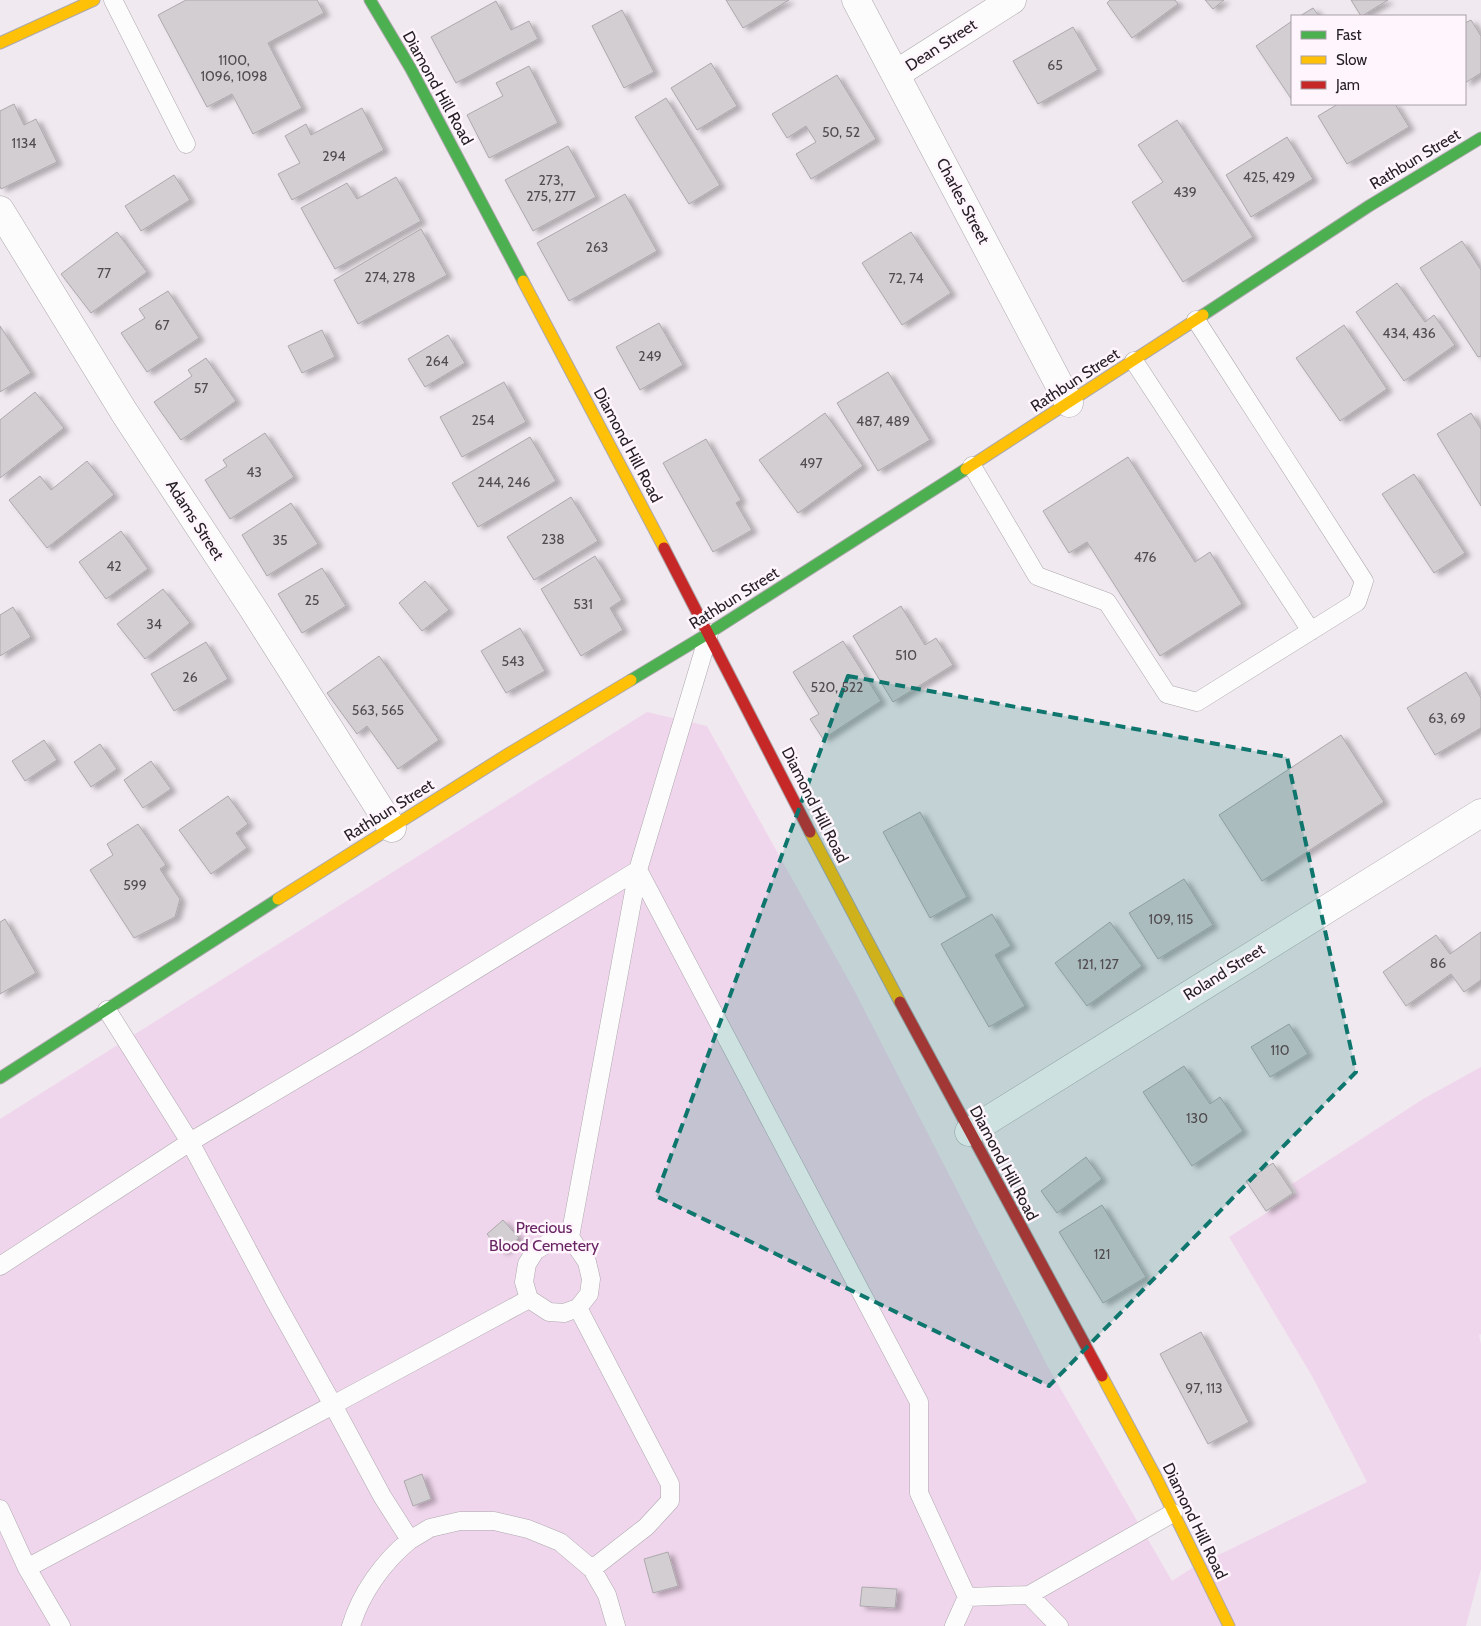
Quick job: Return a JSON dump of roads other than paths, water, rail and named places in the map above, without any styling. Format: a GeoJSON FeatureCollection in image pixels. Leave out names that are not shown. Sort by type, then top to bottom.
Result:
{"type":"FeatureCollection","features":[{"type":"Feature","properties":{"kind":"street"},"geometry":{"type":"LineString","coordinates":[[0,43],[94,0]]}},
{"type":"Feature","properties":{"kind":"street","name":"Diamond Hill Road"},"geometry":{"type":"LineString","coordinates":[[370,0],[411,69],[709,633],[848,906],[1150,1466],[1229,1626]]}},
{"type":"Feature","properties":{"kind":"street","name":"Charles Street"},"geometry":{"type":"LineString","coordinates":[[856,0],[1069,403]]}},
{"type":"Feature","properties":{"kind":"street","name":"Dean Street"},"geometry":{"type":"LineString","coordinates":[[896,74],[1012,0]]}},
{"type":"Feature","properties":{"kind":"street","name":"Rathbun Street"},"geometry":{"type":"LineString","coordinates":[[0,1078],[232,928],[508,754],[709,633],[972,466],[1363,210],[1481,138]]}},
{"type":"Feature","properties":{"kind":"street","name":"Adams Street"},"geometry":{"type":"LineString","coordinates":[[0,210],[124,412],[252,607],[392,828]]}},
{"type":"Feature","properties":{"kind":"street","name":"Roland Street"},"geometry":{"type":"LineString","coordinates":[[969,1132],[1481,813]]}},
{"type":"Feature","properties":{"kind":"lane"},"geometry":{"type":"LineString","coordinates":[[113,0],[186,144]]}},
{"type":"Feature","properties":{"kind":"lane"},"geometry":{"type":"LineString","coordinates":[[972,466],[1036,576],[1107,602],[1167,694],[1197,702],[1357,602],[1364,581],[1196,320]]}},
{"type":"Feature","properties":{"kind":"lane"},"geometry":{"type":"LineString","coordinates":[[1134,361],[1311,631]]}},
{"type":"Feature","properties":{"kind":"lane"},"geometry":{"type":"LineString","coordinates":[[570,1237],[548,1243],[535,1251],[527,1264],[524,1282],[529,1299],[549,1312],[564,1313],[578,1308],[590,1294],[587,1262],[570,1237],[638,870],[709,633]]}},
{"type":"Feature","properties":{"kind":"lane"},"geometry":{"type":"LineString","coordinates":[[0,1266],[190,1142],[357,1043],[638,870]]}},
{"type":"Feature","properties":{"kind":"lane"},"geometry":{"type":"LineString","coordinates":[[638,870],[919,1402],[919,1493],[967,1598],[954,1626]]}},
{"type":"Feature","properties":{"kind":"lane"},"geometry":{"type":"LineString","coordinates":[[107,1010],[190,1142],[382,1496],[410,1540]]}},
{"type":"Feature","properties":{"kind":"lane"},"geometry":{"type":"LineString","coordinates":[[27,1568],[529,1299]]}},
{"type":"Feature","properties":{"kind":"lane"},"geometry":{"type":"LineString","coordinates":[[578,1308],[670,1484],[670,1501],[646,1526],[592,1569]]}},
{"type":"Feature","properties":{"kind":"lane"},"geometry":{"type":"LineString","coordinates":[[0,1509],[27,1568],[61,1626]]}},
{"type":"Feature","properties":{"kind":"lane"},"geometry":{"type":"LineString","coordinates":[[967,1598],[1029,1595],[1174,1513]]}},
{"type":"Feature","properties":{"kind":"lane"},"geometry":{"type":"LineString","coordinates":[[351,1626],[356,1608],[375,1578],[399,1549],[410,1540],[430,1528],[460,1522],[494,1521],[528,1529],[560,1542],[592,1569],[607,1595],[616,1626]]}},
{"type":"Feature","properties":{"kind":"lane"},"geometry":{"type":"LineString","coordinates":[[1029,1595],[1059,1626]]}},
{"type":"Feature","properties":{"kind":"park label","name":"Precious Blood Cemetery"},"geometry":{"type":"Point","coordinates":[544,1236]}}]}
